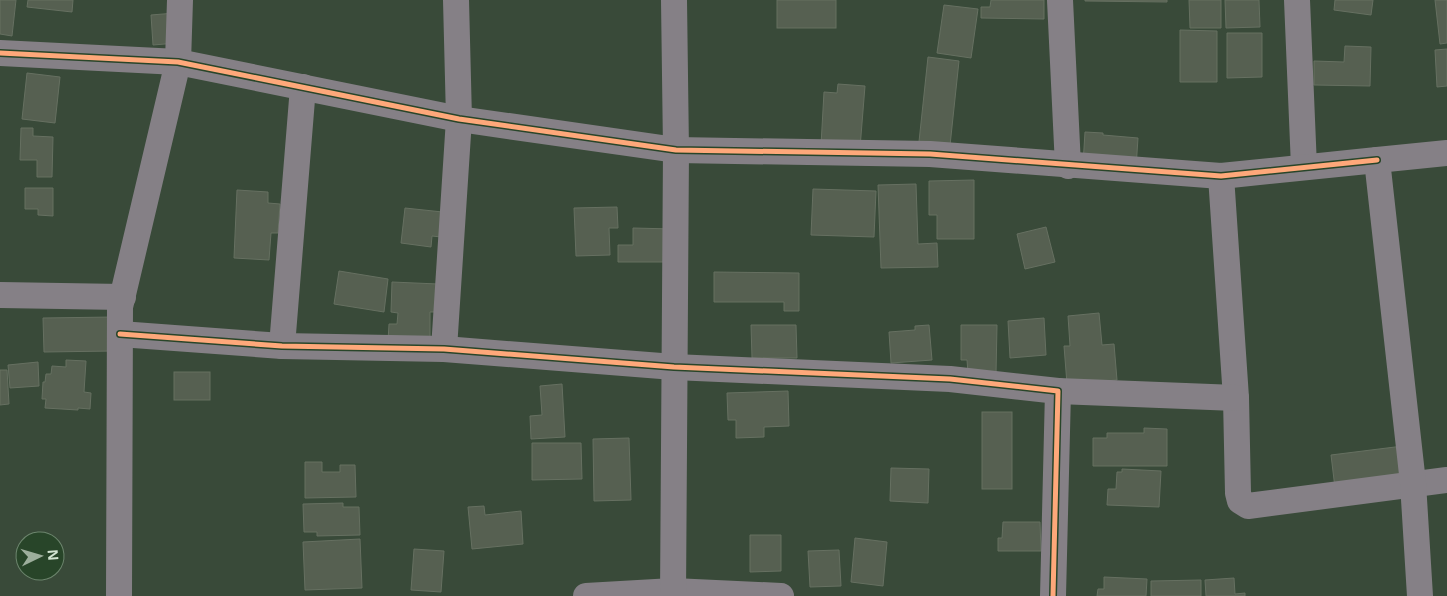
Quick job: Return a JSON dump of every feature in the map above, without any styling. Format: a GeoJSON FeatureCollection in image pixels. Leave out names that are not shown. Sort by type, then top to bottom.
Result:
{"type":"FeatureCollection","features":[{"type":"Feature","properties":{"kind":"street"},"geometry":{"type":"LineString","coordinates":[[119,596],[120,307],[178,62],[180,0]]}},
{"type":"Feature","properties":{"kind":"street"},"geometry":{"type":"LineString","coordinates":[[444,349],[459,119],[456,0]]}},
{"type":"Feature","properties":{"kind":"street"},"geometry":{"type":"LineString","coordinates":[[673,593],[676,150],[674,0]]}},
{"type":"Feature","properties":{"kind":"street"},"geometry":{"type":"LineString","coordinates":[[1060,0],[1068,166]]}},
{"type":"Feature","properties":{"kind":"street"},"geometry":{"type":"LineString","coordinates":[[1297,0],[1304,167]]}},
{"type":"Feature","properties":{"kind":"street"},"geometry":{"type":"LineString","coordinates":[[0,53],[178,62],[459,119],[676,150],[930,154],[1068,166],[1221,176],[1447,153]]}},
{"type":"Feature","properties":{"kind":"street"},"geometry":{"type":"LineString","coordinates":[[282,346],[303,87]]}},
{"type":"Feature","properties":{"kind":"street"},"geometry":{"type":"LineString","coordinates":[[1377,160],[1413,483],[1420,596]]}},
{"type":"Feature","properties":{"kind":"street"},"geometry":{"type":"LineString","coordinates":[[1221,176],[1236,398],[1238,493],[1240,501],[1248,506],[1447,480]]}},
{"type":"Feature","properties":{"kind":"street"},"geometry":{"type":"LineString","coordinates":[[0,296],[123,297]]}},
{"type":"Feature","properties":{"kind":"street"},"geometry":{"type":"LineString","coordinates":[[120,334],[282,346],[444,349],[674,367],[950,379],[1058,390],[1236,398]]}},
{"type":"Feature","properties":{"kind":"street"},"geometry":{"type":"LineString","coordinates":[[1053,596],[1058,390]]}},
{"type":"Feature","properties":{"kind":"street"},"geometry":{"type":"LineString","coordinates":[[586,596],[673,593],[782,596]]}},
{"type":"Feature","properties":{"kind":"building"},"geometry":{"type":"Polygon","coordinates":[[[0,0],[16,0],[12,36],[0,34],[0,0]]]}},
{"type":"Feature","properties":{"kind":"building"},"geometry":{"type":"Polygon","coordinates":[[[28,0],[73,0],[72,12],[27,7],[28,0]]]}},
{"type":"Feature","properties":{"kind":"building"},"geometry":{"type":"Polygon","coordinates":[[[777,0],[836,0],[836,28],[777,28],[777,0]]]}},
{"type":"Feature","properties":{"kind":"building"},"geometry":{"type":"Polygon","coordinates":[[[991,0],[1044,0],[1044,19],[981,18],[981,7],[990,7],[991,0]]]}},
{"type":"Feature","properties":{"kind":"building"},"geometry":{"type":"Polygon","coordinates":[[[1167,0],[1167,2],[1085,1],[1167,0]]]}},
{"type":"Feature","properties":{"kind":"building"},"geometry":{"type":"Polygon","coordinates":[[[1189,0],[1221,0],[1221,28],[1190,28],[1189,0]]]}},
{"type":"Feature","properties":{"kind":"building"},"geometry":{"type":"Polygon","coordinates":[[[1225,0],[1259,0],[1260,27],[1226,28],[1225,0]]]}},
{"type":"Feature","properties":{"kind":"building"},"geometry":{"type":"Polygon","coordinates":[[[1335,0],[1373,0],[1371,15],[1334,10],[1335,0]]]}},
{"type":"Feature","properties":{"kind":"building"},"geometry":{"type":"Polygon","coordinates":[[[1435,0],[1447,0],[1447,43],[1440,44],[1435,0]]]}},
{"type":"Feature","properties":{"kind":"building"},"geometry":{"type":"Polygon","coordinates":[[[944,5],[978,9],[971,58],[937,53],[944,5]]]}},
{"type":"Feature","properties":{"kind":"building"},"geometry":{"type":"Polygon","coordinates":[[[175,13],[177,43],[153,45],[151,15],[175,13]]]}},
{"type":"Feature","properties":{"kind":"building"},"geometry":{"type":"Polygon","coordinates":[[[1180,30],[1217,31],[1217,82],[1180,82],[1180,30]]]}},
{"type":"Feature","properties":{"kind":"building"},"geometry":{"type":"Polygon","coordinates":[[[1227,33],[1262,33],[1262,77],[1227,78],[1227,33]]]}},
{"type":"Feature","properties":{"kind":"building"},"geometry":{"type":"Polygon","coordinates":[[[1345,46],[1371,47],[1370,86],[1314,85],[1314,61],[1344,62],[1345,46]]]}},
{"type":"Feature","properties":{"kind":"building"},"geometry":{"type":"Polygon","coordinates":[[[1447,49],[1447,86],[1437,87],[1435,50],[1447,49]]]}},
{"type":"Feature","properties":{"kind":"building"},"geometry":{"type":"Polygon","coordinates":[[[928,57],[959,61],[949,155],[918,151],[928,57]]]}},
{"type":"Feature","properties":{"kind":"building"},"geometry":{"type":"Polygon","coordinates":[[[27,73],[60,77],[55,123],[22,119],[27,73]]]}},
{"type":"Feature","properties":{"kind":"building"},"geometry":{"type":"Polygon","coordinates":[[[838,84],[865,86],[860,148],[821,145],[824,92],[837,93],[838,84]]]}},
{"type":"Feature","properties":{"kind":"building"},"geometry":{"type":"Polygon","coordinates":[[[21,128],[33,128],[33,136],[53,137],[52,177],[37,177],[37,160],[20,160],[21,128]]]}},
{"type":"Feature","properties":{"kind":"building"},"geometry":{"type":"Polygon","coordinates":[[[1085,132],[1138,138],[1136,168],[1083,164],[1085,132]]]}},
{"type":"Feature","properties":{"kind":"building"},"geometry":{"type":"Polygon","coordinates":[[[974,180],[974,239],[937,239],[937,215],[929,215],[929,181],[974,180]]]}},
{"type":"Feature","properties":{"kind":"building"},"geometry":{"type":"Polygon","coordinates":[[[916,184],[918,244],[937,243],[938,267],[881,268],[878,185],[916,184]]]}},
{"type":"Feature","properties":{"kind":"building"},"geometry":{"type":"Polygon","coordinates":[[[25,188],[53,188],[53,216],[38,215],[38,209],[25,209],[25,188]]]}},
{"type":"Feature","properties":{"kind":"building"},"geometry":{"type":"Polygon","coordinates":[[[813,189],[876,191],[874,237],[811,235],[813,189]]]}},
{"type":"Feature","properties":{"kind":"building"},"geometry":{"type":"Polygon","coordinates":[[[237,190],[268,192],[268,203],[280,204],[278,233],[271,233],[269,260],[234,258],[237,190]]]}},
{"type":"Feature","properties":{"kind":"building"},"geometry":{"type":"Polygon","coordinates":[[[617,207],[618,228],[609,228],[610,255],[576,256],[574,208],[617,207]]]}},
{"type":"Feature","properties":{"kind":"building"},"geometry":{"type":"Polygon","coordinates":[[[405,208],[452,213],[441,237],[432,236],[431,247],[401,243],[405,208]]]}},
{"type":"Feature","properties":{"kind":"building"},"geometry":{"type":"Polygon","coordinates":[[[1046,227],[1055,262],[1025,269],[1017,234],[1046,227]]]}},
{"type":"Feature","properties":{"kind":"building"},"geometry":{"type":"Polygon","coordinates":[[[633,228],[673,229],[672,262],[618,262],[618,245],[633,245],[633,228]]]}},
{"type":"Feature","properties":{"kind":"building"},"geometry":{"type":"Polygon","coordinates":[[[339,271],[388,279],[384,312],[334,304],[339,271]]]}},
{"type":"Feature","properties":{"kind":"building"},"geometry":{"type":"Polygon","coordinates":[[[714,272],[799,273],[799,311],[784,311],[784,302],[714,302],[714,272]]]}},
{"type":"Feature","properties":{"kind":"building"},"geometry":{"type":"Polygon","coordinates":[[[392,282],[438,284],[437,312],[430,312],[430,342],[388,341],[389,324],[397,324],[398,313],[391,312],[392,282]]]}},
{"type":"Feature","properties":{"kind":"building"},"geometry":{"type":"Polygon","coordinates":[[[1099,313],[1102,345],[1114,344],[1117,380],[1067,384],[1064,346],[1070,346],[1068,316],[1099,313]]]}},
{"type":"Feature","properties":{"kind":"building"},"geometry":{"type":"Polygon","coordinates":[[[113,317],[114,351],[44,352],[43,318],[113,317]]]}},
{"type":"Feature","properties":{"kind":"building"},"geometry":{"type":"Polygon","coordinates":[[[1044,318],[1046,355],[1010,358],[1008,321],[1044,318]]]}},
{"type":"Feature","properties":{"kind":"building"},"geometry":{"type":"Polygon","coordinates":[[[751,325],[796,325],[797,358],[752,358],[751,325]]]}},
{"type":"Feature","properties":{"kind":"building"},"geometry":{"type":"Polygon","coordinates":[[[929,325],[932,360],[891,363],[889,332],[915,330],[915,326],[929,325]]]}},
{"type":"Feature","properties":{"kind":"building"},"geometry":{"type":"Polygon","coordinates":[[[961,325],[997,325],[996,374],[968,373],[967,360],[961,360],[961,325]]]}},
{"type":"Feature","properties":{"kind":"building"},"geometry":{"type":"Polygon","coordinates":[[[66,360],[86,361],[84,392],[91,393],[90,409],[45,408],[46,399],[42,399],[43,382],[45,382],[46,374],[51,374],[52,366],[66,367],[66,360]]]}},
{"type":"Feature","properties":{"kind":"building"},"geometry":{"type":"Polygon","coordinates":[[[38,362],[39,386],[10,388],[8,365],[38,362]]]}},
{"type":"Feature","properties":{"kind":"building"},"geometry":{"type":"Polygon","coordinates":[[[0,370],[7,370],[9,404],[0,405],[0,370]]]}},
{"type":"Feature","properties":{"kind":"building"},"geometry":{"type":"Polygon","coordinates":[[[174,372],[210,372],[210,400],[174,400],[174,372]]]}},
{"type":"Feature","properties":{"kind":"building"},"geometry":{"type":"Polygon","coordinates":[[[562,384],[565,437],[531,439],[530,416],[542,415],[540,386],[562,384]]]}},
{"type":"Feature","properties":{"kind":"building"},"geometry":{"type":"Polygon","coordinates":[[[788,391],[789,426],[764,427],[764,437],[736,438],[736,420],[728,420],[727,393],[788,391]]]}},
{"type":"Feature","properties":{"kind":"building"},"geometry":{"type":"Polygon","coordinates":[[[982,412],[1012,412],[1012,489],[982,489],[982,412]]]}},
{"type":"Feature","properties":{"kind":"building"},"geometry":{"type":"Polygon","coordinates":[[[1144,428],[1167,429],[1167,466],[1093,466],[1093,438],[1107,438],[1107,433],[1144,433],[1144,428]]]}},
{"type":"Feature","properties":{"kind":"building"},"geometry":{"type":"Polygon","coordinates":[[[629,438],[631,500],[594,501],[593,439],[629,438]]]}},
{"type":"Feature","properties":{"kind":"building"},"geometry":{"type":"Polygon","coordinates":[[[532,443],[581,443],[582,479],[532,480],[532,443]]]}},
{"type":"Feature","properties":{"kind":"building"},"geometry":{"type":"Polygon","coordinates":[[[1403,446],[1408,479],[1335,488],[1331,455],[1403,446]]]}},
{"type":"Feature","properties":{"kind":"building"},"geometry":{"type":"Polygon","coordinates":[[[305,462],[322,462],[322,472],[340,472],[340,465],[355,465],[356,497],[305,498],[305,462]]]}},
{"type":"Feature","properties":{"kind":"building"},"geometry":{"type":"Polygon","coordinates":[[[891,468],[929,469],[928,503],[890,501],[891,468]]]}},
{"type":"Feature","properties":{"kind":"building"},"geometry":{"type":"Polygon","coordinates":[[[1122,469],[1161,471],[1159,507],[1107,505],[1108,489],[1116,489],[1117,472],[1122,472],[1122,469]]]}},
{"type":"Feature","properties":{"kind":"building"},"geometry":{"type":"Polygon","coordinates":[[[343,503],[343,507],[359,507],[360,535],[317,536],[317,532],[304,532],[303,504],[343,503]]]}},
{"type":"Feature","properties":{"kind":"building"},"geometry":{"type":"Polygon","coordinates":[[[484,506],[485,515],[521,511],[523,544],[472,549],[468,507],[484,506]]]}},
{"type":"Feature","properties":{"kind":"building"},"geometry":{"type":"Polygon","coordinates":[[[1003,522],[1040,522],[1041,551],[998,551],[998,538],[1002,538],[1003,522]]]}},
{"type":"Feature","properties":{"kind":"building"},"geometry":{"type":"Polygon","coordinates":[[[750,535],[781,535],[781,571],[750,572],[750,535]]]}},
{"type":"Feature","properties":{"kind":"building"},"geometry":{"type":"Polygon","coordinates":[[[855,538],[887,542],[883,586],[851,582],[855,538]]]}},
{"type":"Feature","properties":{"kind":"building"},"geometry":{"type":"Polygon","coordinates":[[[360,539],[362,588],[305,590],[303,542],[360,539]]]}},
{"type":"Feature","properties":{"kind":"building"},"geometry":{"type":"Polygon","coordinates":[[[414,549],[444,551],[441,592],[411,590],[414,549]]]}},
{"type":"Feature","properties":{"kind":"building"},"geometry":{"type":"Polygon","coordinates":[[[839,550],[841,586],[810,587],[808,551],[839,550]]]}},
{"type":"Feature","properties":{"kind":"building"},"geometry":{"type":"Polygon","coordinates":[[[1104,577],[1147,579],[1146,596],[1097,596],[1098,589],[1104,589],[1104,577]]]}},
{"type":"Feature","properties":{"kind":"building"},"geometry":{"type":"Polygon","coordinates":[[[1234,578],[1235,594],[1245,593],[1245,596],[1206,596],[1205,580],[1234,578]]]}},
{"type":"Feature","properties":{"kind":"building"},"geometry":{"type":"Polygon","coordinates":[[[1201,580],[1201,596],[1151,596],[1151,581],[1201,580]]]}},
{"type":"Feature","properties":{"kind":"cycle path"},"geometry":{"type":"LineString","coordinates":[[0,53],[178,62],[459,119],[676,150],[930,154],[1221,176],[1377,160]]}},
{"type":"Feature","properties":{"kind":"cycle path"},"geometry":{"type":"LineString","coordinates":[[120,334],[282,346],[444,349],[674,367],[950,379],[1058,391],[1053,596]]}}]}
